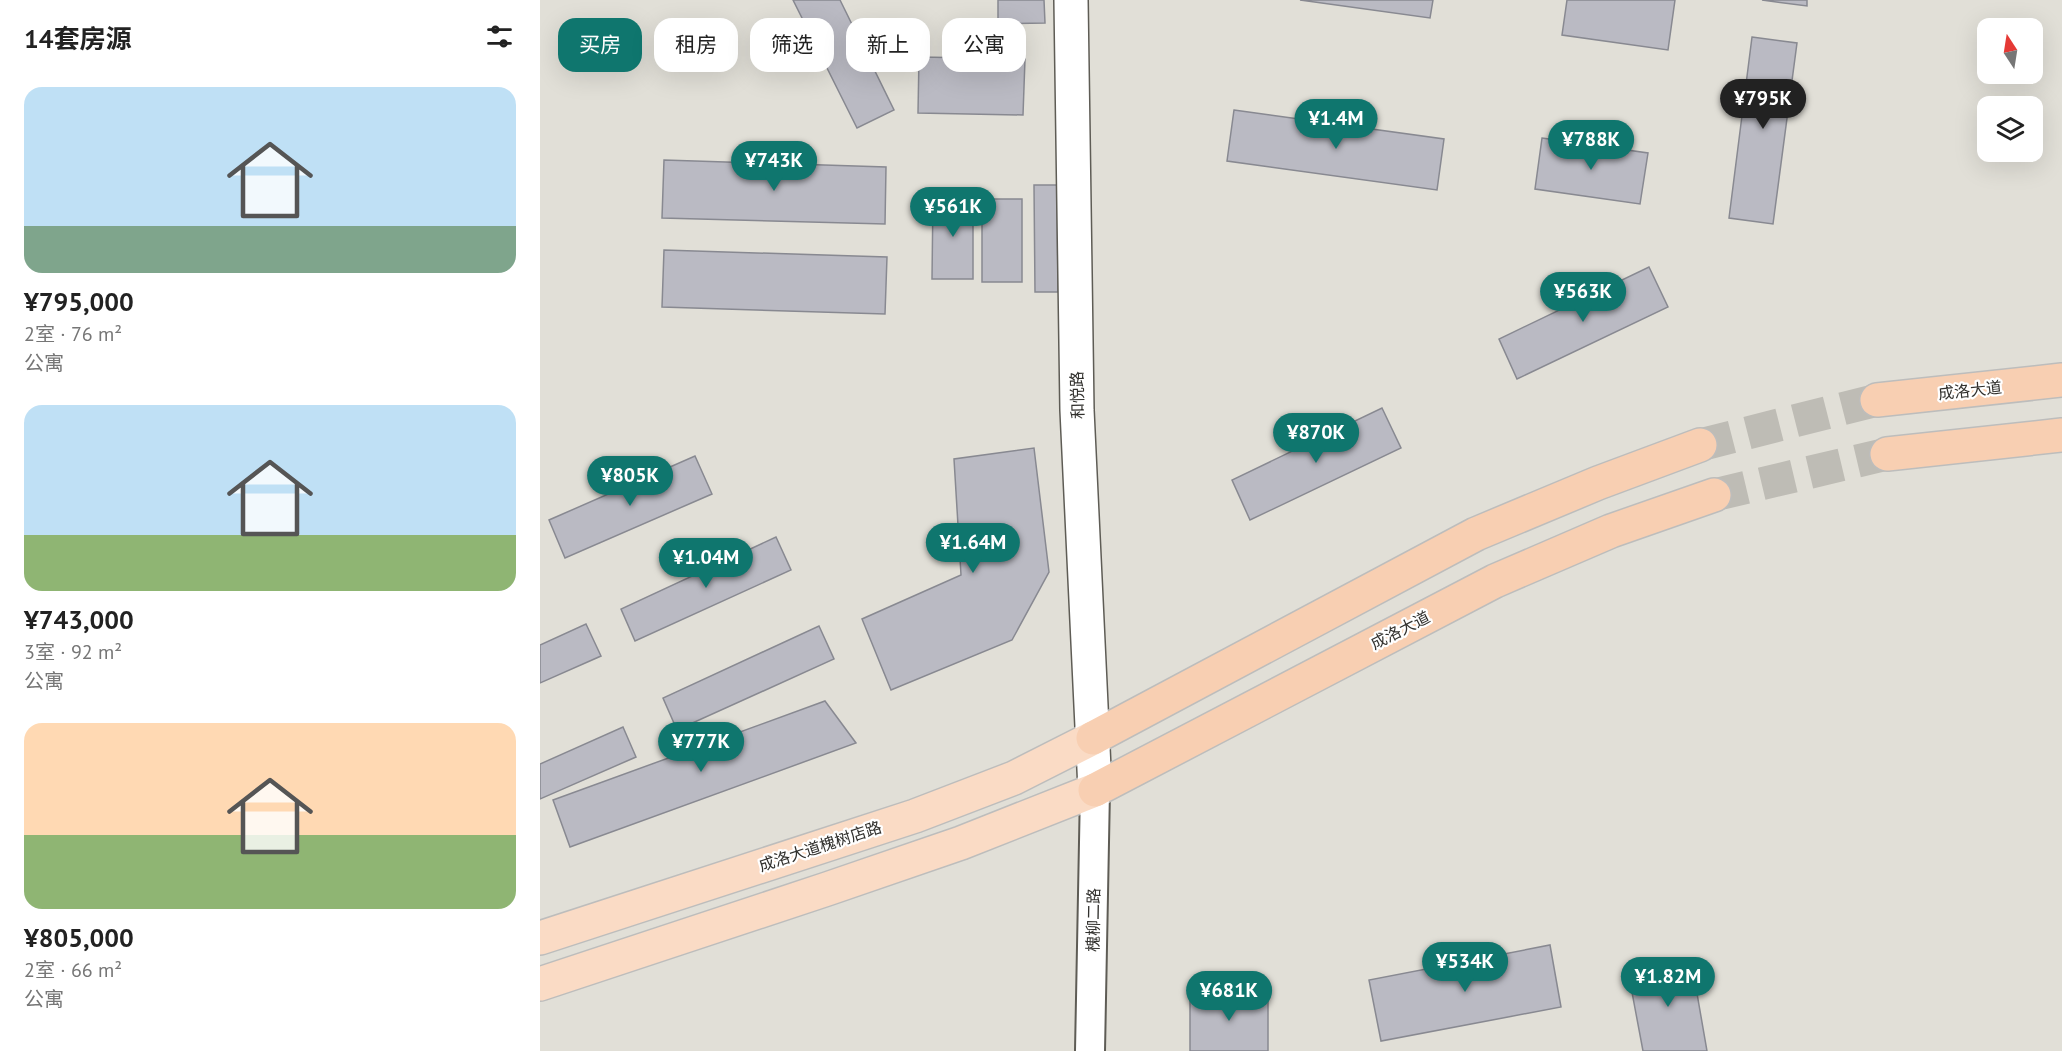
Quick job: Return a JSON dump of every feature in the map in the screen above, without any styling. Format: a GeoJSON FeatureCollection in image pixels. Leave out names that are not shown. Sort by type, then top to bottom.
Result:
{"type":"FeatureCollection","features":[{"type":"Feature","properties":{"kind":"highway","name":"成洛大道"},"geometry":{"type":"LineString","coordinates":[[1877,400],[2062,380]]}},
{"type":"Feature","properties":{"kind":"highway"},"geometry":{"type":"LineString","coordinates":[[1887,454],[2062,435]]}},
{"type":"Feature","properties":{"kind":"highway"},"geometry":{"type":"LineString","coordinates":[[1093,738],[1476,534],[1598,483],[1700,445]]}},
{"type":"Feature","properties":{"kind":"highway","name":"成洛大道"},"geometry":{"type":"LineString","coordinates":[[1095,790],[1496,581],[1611,531],[1714,495]]}},
{"type":"Feature","properties":{"kind":"main road","name":"成洛大道槐树店路"},"geometry":{"type":"LineString","coordinates":[[540,938],[915,816],[1014,778],[1093,738]]}},
{"type":"Feature","properties":{"kind":"main road"},"geometry":{"type":"LineString","coordinates":[[540,984],[961,843],[1095,790]]}},
{"type":"Feature","properties":{"kind":"street","name":"和悦路"},"geometry":{"type":"LineString","coordinates":[[1071,0],[1077,411],[1095,790]]}},
{"type":"Feature","properties":{"kind":"street","name":"槐柳二路"},"geometry":{"type":"LineString","coordinates":[[1090,1051],[1095,790]]}},
{"type":"Feature","properties":{"kind":"building"},"geometry":{"type":"Polygon","coordinates":[[[793,0],[840,0],[849,18],[846,18],[846,72],[875,72],[894,110],[857,128],[829,72],[834,72],[834,18],[802,18],[793,0]]]}},
{"type":"Feature","properties":{"kind":"building"},"geometry":{"type":"Polygon","coordinates":[[[998,0],[1044,0],[1045,23],[1026,23],[1026,18],[998,18],[998,0]]]}},
{"type":"Feature","properties":{"kind":"building"},"geometry":{"type":"Polygon","coordinates":[[[1300,0],[1433,0],[1430,18],[1300,0]]]}},
{"type":"Feature","properties":{"kind":"building"},"geometry":{"type":"Polygon","coordinates":[[[1567,0],[1675,0],[1668,50],[1562,35],[1567,0]]]}},
{"type":"Feature","properties":{"kind":"building"},"geometry":{"type":"Polygon","coordinates":[[[1762,0],[1807,0],[1807,6],[1762,0]]]}},
{"type":"Feature","properties":{"kind":"building"},"geometry":{"type":"Polygon","coordinates":[[[1752,37],[1797,43],[1773,224],[1729,218],[1752,37]]]}},
{"type":"Feature","properties":{"kind":"building"},"geometry":{"type":"Polygon","coordinates":[[[930,57],[942,57],[942,72],[1025,72],[1023,115],[918,113],[919,72],[930,72],[930,57]]]}},
{"type":"Feature","properties":{"kind":"building"},"geometry":{"type":"Polygon","coordinates":[[[1234,110],[1444,139],[1437,190],[1227,161],[1234,110]]]}},
{"type":"Feature","properties":{"kind":"building"},"geometry":{"type":"Polygon","coordinates":[[[1542,138],[1648,153],[1640,204],[1535,189],[1542,138]]]}},
{"type":"Feature","properties":{"kind":"building"},"geometry":{"type":"Polygon","coordinates":[[[664,160],[886,167],[885,224],[662,218],[664,160]]]}},
{"type":"Feature","properties":{"kind":"building"},"geometry":{"type":"Polygon","coordinates":[[[1034,185],[1057,185],[1058,292],[1035,292],[1034,185]]]}},
{"type":"Feature","properties":{"kind":"building"},"geometry":{"type":"Polygon","coordinates":[[[933,196],[973,196],[973,279],[932,279],[933,196]]]}},
{"type":"Feature","properties":{"kind":"building"},"geometry":{"type":"Polygon","coordinates":[[[982,199],[1022,199],[1022,282],[982,282],[982,199]]]}},
{"type":"Feature","properties":{"kind":"building"},"geometry":{"type":"Polygon","coordinates":[[[664,250],[887,257],[885,314],[662,307],[664,250]]]}},
{"type":"Feature","properties":{"kind":"building"},"geometry":{"type":"Polygon","coordinates":[[[1649,267],[1668,307],[1517,379],[1499,339],[1649,267]]]}},
{"type":"Feature","properties":{"kind":"building"},"geometry":{"type":"Polygon","coordinates":[[[1382,408],[1401,448],[1250,520],[1232,480],[1382,408]]]}},
{"type":"Feature","properties":{"kind":"building"},"geometry":{"type":"Polygon","coordinates":[[[1034,448],[1049,572],[1012,640],[891,690],[862,619],[961,575],[954,459],[1034,448]]]}},
{"type":"Feature","properties":{"kind":"building"},"geometry":{"type":"Polygon","coordinates":[[[695,456],[712,494],[565,558],[549,520],[695,456]]]}},
{"type":"Feature","properties":{"kind":"building"},"geometry":{"type":"Polygon","coordinates":[[[776,537],[791,570],[635,641],[621,609],[776,537]]]}},
{"type":"Feature","properties":{"kind":"building"},"geometry":{"type":"Polygon","coordinates":[[[586,624],[601,656],[540,683],[540,645],[586,624]]]}},
{"type":"Feature","properties":{"kind":"building"},"geometry":{"type":"Polygon","coordinates":[[[819,626],[834,659],[677,730],[663,698],[819,626]]]}},
{"type":"Feature","properties":{"kind":"building"},"geometry":{"type":"Polygon","coordinates":[[[825,701],[856,743],[570,847],[553,800],[825,701]]]}},
{"type":"Feature","properties":{"kind":"building"},"geometry":{"type":"Polygon","coordinates":[[[623,727],[636,757],[540,799],[540,764],[623,727]]]}},
{"type":"Feature","properties":{"kind":"building"},"geometry":{"type":"Polygon","coordinates":[[[1550,945],[1561,1007],[1381,1041],[1369,980],[1550,945]]]}},
{"type":"Feature","properties":{"kind":"building"},"geometry":{"type":"Polygon","coordinates":[[[1691,959],[1707,1051],[1643,1051],[1628,971],[1691,959]]]}},
{"type":"Feature","properties":{"kind":"building"},"geometry":{"type":"Polygon","coordinates":[[[1268,992],[1268,1051],[1190,1051],[1190,993],[1268,992]]]}},
{"type":"Feature","properties":{"kind":"tunnel"},"geometry":{"type":"LineString","coordinates":[[1700,445],[1877,400]]}},
{"type":"Feature","properties":{"kind":"tunnel"},"geometry":{"type":"LineString","coordinates":[[1714,495],[1887,454]]}}]}
